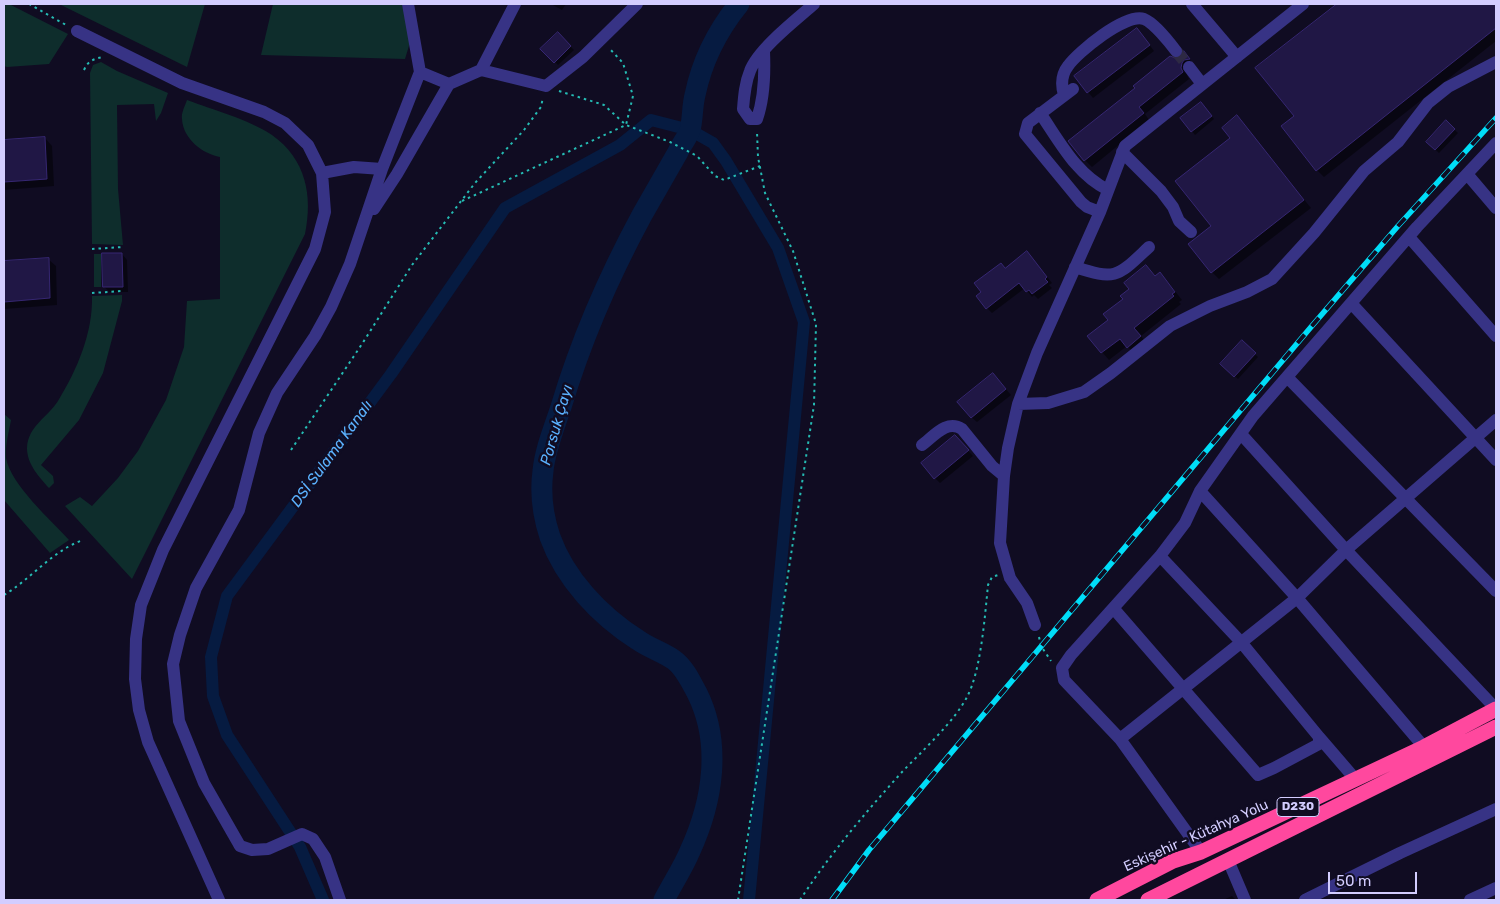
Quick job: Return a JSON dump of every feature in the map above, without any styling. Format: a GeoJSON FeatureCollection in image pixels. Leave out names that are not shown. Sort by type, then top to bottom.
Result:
{"type":"FeatureCollection","features":[{"type":"Feature","properties":{"kind":"highway","name":"Eskişehir - Kütahya Yolu"},"geometry":{"type":"LineString","coordinates":[[1097,900],[1173,861],[1201,852],[1356,780],[1496,709]]}},
{"type":"Feature","properties":{"kind":"highway","name":"D230"},"geometry":{"type":"LineString","coordinates":[[1148,900],[1496,727]]}},
{"type":"Feature","properties":{"kind":"street"},"geometry":{"type":"LineString","coordinates":[[340,900],[326,857],[313,839],[302,834],[268,849],[252,850],[240,846],[204,784],[179,721],[173,664],[180,634],[196,588],[239,510],[259,433],[277,393],[331,307],[350,264],[382,169],[420,72],[408,4]]}},
{"type":"Feature","properties":{"kind":"street"},"geometry":{"type":"LineString","coordinates":[[481,70],[515,4]]}},
{"type":"Feature","properties":{"kind":"street"},"geometry":{"type":"LineString","coordinates":[[366,221],[397,174],[449,84],[481,70],[546,86],[600,40],[637,4]]}},
{"type":"Feature","properties":{"kind":"street"},"geometry":{"type":"LineString","coordinates":[[764,51],[761,108],[757,120],[750,119],[742,109],[750,69],[770,42],[814,4]]}},
{"type":"Feature","properties":{"kind":"street"},"geometry":{"type":"LineString","coordinates":[[1192,4],[1237,57]]}},
{"type":"Feature","properties":{"kind":"street"},"geometry":{"type":"LineString","coordinates":[[1035,625],[1027,603],[1010,578],[1000,543],[1004,476],[1018,404],[1038,353],[1100,212],[1122,152],[1125,146],[1303,4]]}},
{"type":"Feature","properties":{"kind":"street"},"geometry":{"type":"LineString","coordinates":[[1100,212],[1081,202],[1026,138],[1026,127],[1040,113],[1068,92],[1062,80],[1068,66],[1116,25],[1128,20],[1144,20],[1163,35],[1176,52]]}},
{"type":"Feature","properties":{"kind":"street"},"geometry":{"type":"LineString","coordinates":[[77,31],[182,83],[264,112],[285,123],[308,146],[322,173],[325,212],[315,249],[163,550],[141,605],[136,639],[135,679],[139,710],[148,742],[219,900]]}},
{"type":"Feature","properties":{"kind":"street"},"geometry":{"type":"LineString","coordinates":[[1018,404],[1048,403],[1084,392],[1170,326],[1210,306],[1248,292],[1272,279],[1320,225],[1364,171],[1398,142],[1428,103],[1448,87],[1496,62]]}},
{"type":"Feature","properties":{"kind":"street"},"geometry":{"type":"LineString","coordinates":[[1189,67],[1202,84]]}},
{"type":"Feature","properties":{"kind":"street"},"geometry":{"type":"LineString","coordinates":[[420,72],[449,84]]}},
{"type":"Feature","properties":{"kind":"street"},"geometry":{"type":"LineString","coordinates":[[1040,113],[1076,165],[1094,182],[1108,190]]}},
{"type":"Feature","properties":{"kind":"street"},"geometry":{"type":"LineString","coordinates":[[1201,852],[1120,739],[1064,680],[1062,668],[1071,655],[1160,556],[1185,522],[1200,491],[1254,416],[1350,303],[1496,143]]}},
{"type":"Feature","properties":{"kind":"street"},"geometry":{"type":"LineString","coordinates":[[1122,152],[1161,191],[1173,207],[1179,221],[1191,232]]}},
{"type":"Feature","properties":{"kind":"street"},"geometry":{"type":"LineString","coordinates":[[322,173],[354,167],[382,169]]}},
{"type":"Feature","properties":{"kind":"street"},"geometry":{"type":"LineString","coordinates":[[1467,174],[1496,208]]}},
{"type":"Feature","properties":{"kind":"street"},"geometry":{"type":"LineString","coordinates":[[1409,237],[1496,336]]}},
{"type":"Feature","properties":{"kind":"street"},"geometry":{"type":"LineString","coordinates":[[1075,267],[1097,274],[1112,275],[1125,269],[1149,247]]}},
{"type":"Feature","properties":{"kind":"street"},"geometry":{"type":"LineString","coordinates":[[1350,303],[1496,460]]}},
{"type":"Feature","properties":{"kind":"street"},"geometry":{"type":"LineString","coordinates":[[1287,377],[1496,591]]}},
{"type":"Feature","properties":{"kind":"street"},"geometry":{"type":"LineString","coordinates":[[1120,739],[1297,598],[1346,550],[1496,420]]}},
{"type":"Feature","properties":{"kind":"street"},"geometry":{"type":"LineString","coordinates":[[922,445],[946,426],[958,426],[962,428],[992,466],[1004,476]]}},
{"type":"Feature","properties":{"kind":"street"},"geometry":{"type":"LineString","coordinates":[[1241,434],[1346,550],[1496,709]]}},
{"type":"Feature","properties":{"kind":"street"},"geometry":{"type":"LineString","coordinates":[[1200,491],[1297,598],[1424,747]]}},
{"type":"Feature","properties":{"kind":"street"},"geometry":{"type":"LineString","coordinates":[[1160,556],[1240,642],[1356,780]]}},
{"type":"Feature","properties":{"kind":"street"},"geometry":{"type":"LineString","coordinates":[[1114,609],[1258,775],[1319,744],[1319,737]]}},
{"type":"Feature","properties":{"kind":"street"},"geometry":{"type":"LineString","coordinates":[[1305,900],[1400,853],[1496,809]]}},
{"type":"Feature","properties":{"kind":"street"},"geometry":{"type":"LineString","coordinates":[[1228,860],[1245,900]]}},
{"type":"Feature","properties":{"kind":"street"},"geometry":{"type":"LineString","coordinates":[[1470,900],[1496,888]]}},
{"type":"Feature","properties":{"kind":"path"},"geometry":{"type":"LineString","coordinates":[[29,4],[77,31]]}},
{"type":"Feature","properties":{"kind":"path"},"geometry":{"type":"LineString","coordinates":[[600,40],[623,63],[633,96],[626,124]]}},
{"type":"Feature","properties":{"kind":"path"},"geometry":{"type":"LineString","coordinates":[[84,70],[87,64],[94,59],[103,57],[110,59]]}},
{"type":"Feature","properties":{"kind":"path"},"geometry":{"type":"LineString","coordinates":[[291,450],[412,266],[475,183],[524,130],[541,107],[546,86],[604,105],[626,124],[670,142],[697,156],[715,176],[724,180],[760,166]]}},
{"type":"Feature","properties":{"kind":"path"},"geometry":{"type":"LineString","coordinates":[[738,900],[814,405],[816,324],[793,251],[765,193],[760,166],[757,120]]}},
{"type":"Feature","properties":{"kind":"path"},"geometry":{"type":"LineString","coordinates":[[460,202],[626,124]]}},
{"type":"Feature","properties":{"kind":"path"},"geometry":{"type":"LineString","coordinates":[[92,249],[123,248]]}},
{"type":"Feature","properties":{"kind":"path"},"geometry":{"type":"LineString","coordinates":[[92,293],[122,292]]}},
{"type":"Feature","properties":{"kind":"path"},"geometry":{"type":"LineString","coordinates":[[4,595],[17,588],[70,545],[83,540]]}},
{"type":"Feature","properties":{"kind":"path"},"geometry":{"type":"LineString","coordinates":[[800,900],[818,872],[863,815],[946,724],[968,697],[982,638],[988,585],[992,577],[1009,570]]}},
{"type":"Feature","properties":{"kind":"path"},"geometry":{"type":"LineString","coordinates":[[1035,625],[1041,646],[1064,680]]}},
{"type":"Feature","properties":{"kind":"green space"},"geometry":{"type":"Polygon","coordinates":[[[4,4],[9,4],[68,34],[49,64],[4,66],[4,4]]]}},
{"type":"Feature","properties":{"kind":"green space"},"geometry":{"type":"Polygon","coordinates":[[[59,4],[205,4],[187,67],[59,4]]]}},
{"type":"Feature","properties":{"kind":"green space"},"geometry":{"type":"Polygon","coordinates":[[[273,4],[402,4],[411,39],[405,59],[261,55],[273,4]]]}},
{"type":"Feature","properties":{"kind":"green space"},"geometry":{"type":"Polygon","coordinates":[[[101,62],[168,93],[156,121],[154,104],[117,105],[118,189],[123,245],[92,244],[90,73],[93,65],[101,62]]]}},
{"type":"Feature","properties":{"kind":"green space"},"geometry":{"type":"Polygon","coordinates":[[[187,100],[263,129],[284,145],[293,155],[304,179],[307,192],[307,220],[305,234],[132,579],[65,506],[80,497],[92,506],[118,478],[138,451],[166,400],[184,347],[187,301],[220,299],[220,157],[201,149],[186,133],[182,117],[187,100]]]}},
{"type":"Feature","properties":{"kind":"green space"},"geometry":{"type":"Polygon","coordinates":[[[94,254],[101,254],[101,287],[94,287],[94,254]]]}},
{"type":"Feature","properties":{"kind":"green space"},"geometry":{"type":"Polygon","coordinates":[[[122,295],[103,373],[79,420],[41,465],[53,476],[54,483],[49,488],[31,465],[27,448],[28,440],[34,428],[58,401],[77,364],[90,324],[92,296],[122,295]]]}},
{"type":"Feature","properties":{"kind":"green space"},"geometry":{"type":"Polygon","coordinates":[[[4,414],[11,420],[6,453],[9,468],[23,491],[69,540],[50,553],[4,500],[4,414]]]}},
{"type":"Feature","properties":{"kind":"building"},"geometry":{"type":"Polygon","coordinates":[[[1337,4],[1496,4],[1496,28],[1316,171],[1281,126],[1294,116],[1255,68],[1337,4]]]}},
{"type":"Feature","properties":{"kind":"building"},"geometry":{"type":"Polygon","coordinates":[[[1137,28],[1150,45],[1087,93],[1074,76],[1137,28]]]}},
{"type":"Feature","properties":{"kind":"building"},"geometry":{"type":"Polygon","coordinates":[[[558,32],[571,46],[554,63],[540,49],[558,32]]]}},
{"type":"Feature","properties":{"kind":"building"},"geometry":{"type":"Polygon","coordinates":[[[1184,51],[1190,59],[1184,60],[1182,63],[1181,68],[1183,72],[1139,107],[1144,113],[1084,161],[1068,141],[1135,88],[1133,86],[1170,56],[1178,59],[1184,51]]]}},
{"type":"Feature","properties":{"kind":"building"},"geometry":{"type":"Polygon","coordinates":[[[1201,102],[1212,116],[1191,132],[1180,118],[1201,102]]]}},
{"type":"Feature","properties":{"kind":"building"},"geometry":{"type":"Polygon","coordinates":[[[1237,115],[1304,200],[1211,273],[1188,244],[1211,226],[1175,181],[1230,138],[1222,128],[1237,115]]]}},
{"type":"Feature","properties":{"kind":"building"},"geometry":{"type":"Polygon","coordinates":[[[1446,120],[1455,129],[1435,150],[1426,142],[1446,120]]]}},
{"type":"Feature","properties":{"kind":"building"},"geometry":{"type":"Polygon","coordinates":[[[45,137],[47,179],[4,182],[4,140],[45,137]]]}},
{"type":"Feature","properties":{"kind":"building"},"geometry":{"type":"Polygon","coordinates":[[[1027,251],[1047,277],[1045,279],[1048,282],[1032,294],[1029,290],[1026,292],[1019,283],[986,309],[976,296],[981,292],[974,283],[1001,263],[1005,268],[1027,251]]]}},
{"type":"Feature","properties":{"kind":"building"},"geometry":{"type":"Polygon","coordinates":[[[102,253],[122,253],[123,287],[103,287],[102,253]]]}},
{"type":"Feature","properties":{"kind":"building"},"geometry":{"type":"Polygon","coordinates":[[[49,258],[50,298],[4,302],[4,261],[49,258]]]}},
{"type":"Feature","properties":{"kind":"building"},"geometry":{"type":"Polygon","coordinates":[[[1146,265],[1155,276],[1160,272],[1175,292],[1172,294],[1174,296],[1134,328],[1141,336],[1127,348],[1120,339],[1101,353],[1087,336],[1108,320],[1103,314],[1123,299],[1120,296],[1129,289],[1124,283],[1146,265]]]}},
{"type":"Feature","properties":{"kind":"building"},"geometry":{"type":"Polygon","coordinates":[[[1242,340],[1256,353],[1234,377],[1220,364],[1242,340]]]}},
{"type":"Feature","properties":{"kind":"building"},"geometry":{"type":"Polygon","coordinates":[[[993,373],[1006,389],[971,418],[957,402],[993,373]]]}},
{"type":"Feature","properties":{"kind":"building"},"geometry":{"type":"Polygon","coordinates":[[[955,435],[969,450],[934,479],[921,463],[955,435]]]}},
{"type":"Feature","properties":{"kind":"waterway","name":"Porsuk Çayı"},"geometry":{"type":"LineString","coordinates":[[664,900],[684,864],[698,832],[709,792],[712,752],[705,712],[697,693],[678,663],[642,643],[610,620],[574,582],[550,537],[543,504],[542,479],[550,439],[577,357],[607,285],[630,238],[689,133],[695,95],[706,58],[724,24],[739,4]]}},
{"type":"Feature","properties":{"kind":"waterway","name":"DSİ Sulama Kanalı"},"geometry":{"type":"LineString","coordinates":[[323,900],[300,847],[227,735],[213,696],[211,657],[227,596],[391,374],[505,208],[620,145],[651,120],[690,130],[713,143],[726,161],[778,248],[804,322],[749,900]]}},
{"type":"Feature","properties":{"kind":"tunnel"},"geometry":{"type":"LineString","coordinates":[[1176,51],[1189,67]]}},
{"type":"Feature","properties":{"kind":"railway"},"geometry":{"type":"LineString","coordinates":[[832,900],[869,850],[1311,327],[1398,226],[1496,118]]}}]}
